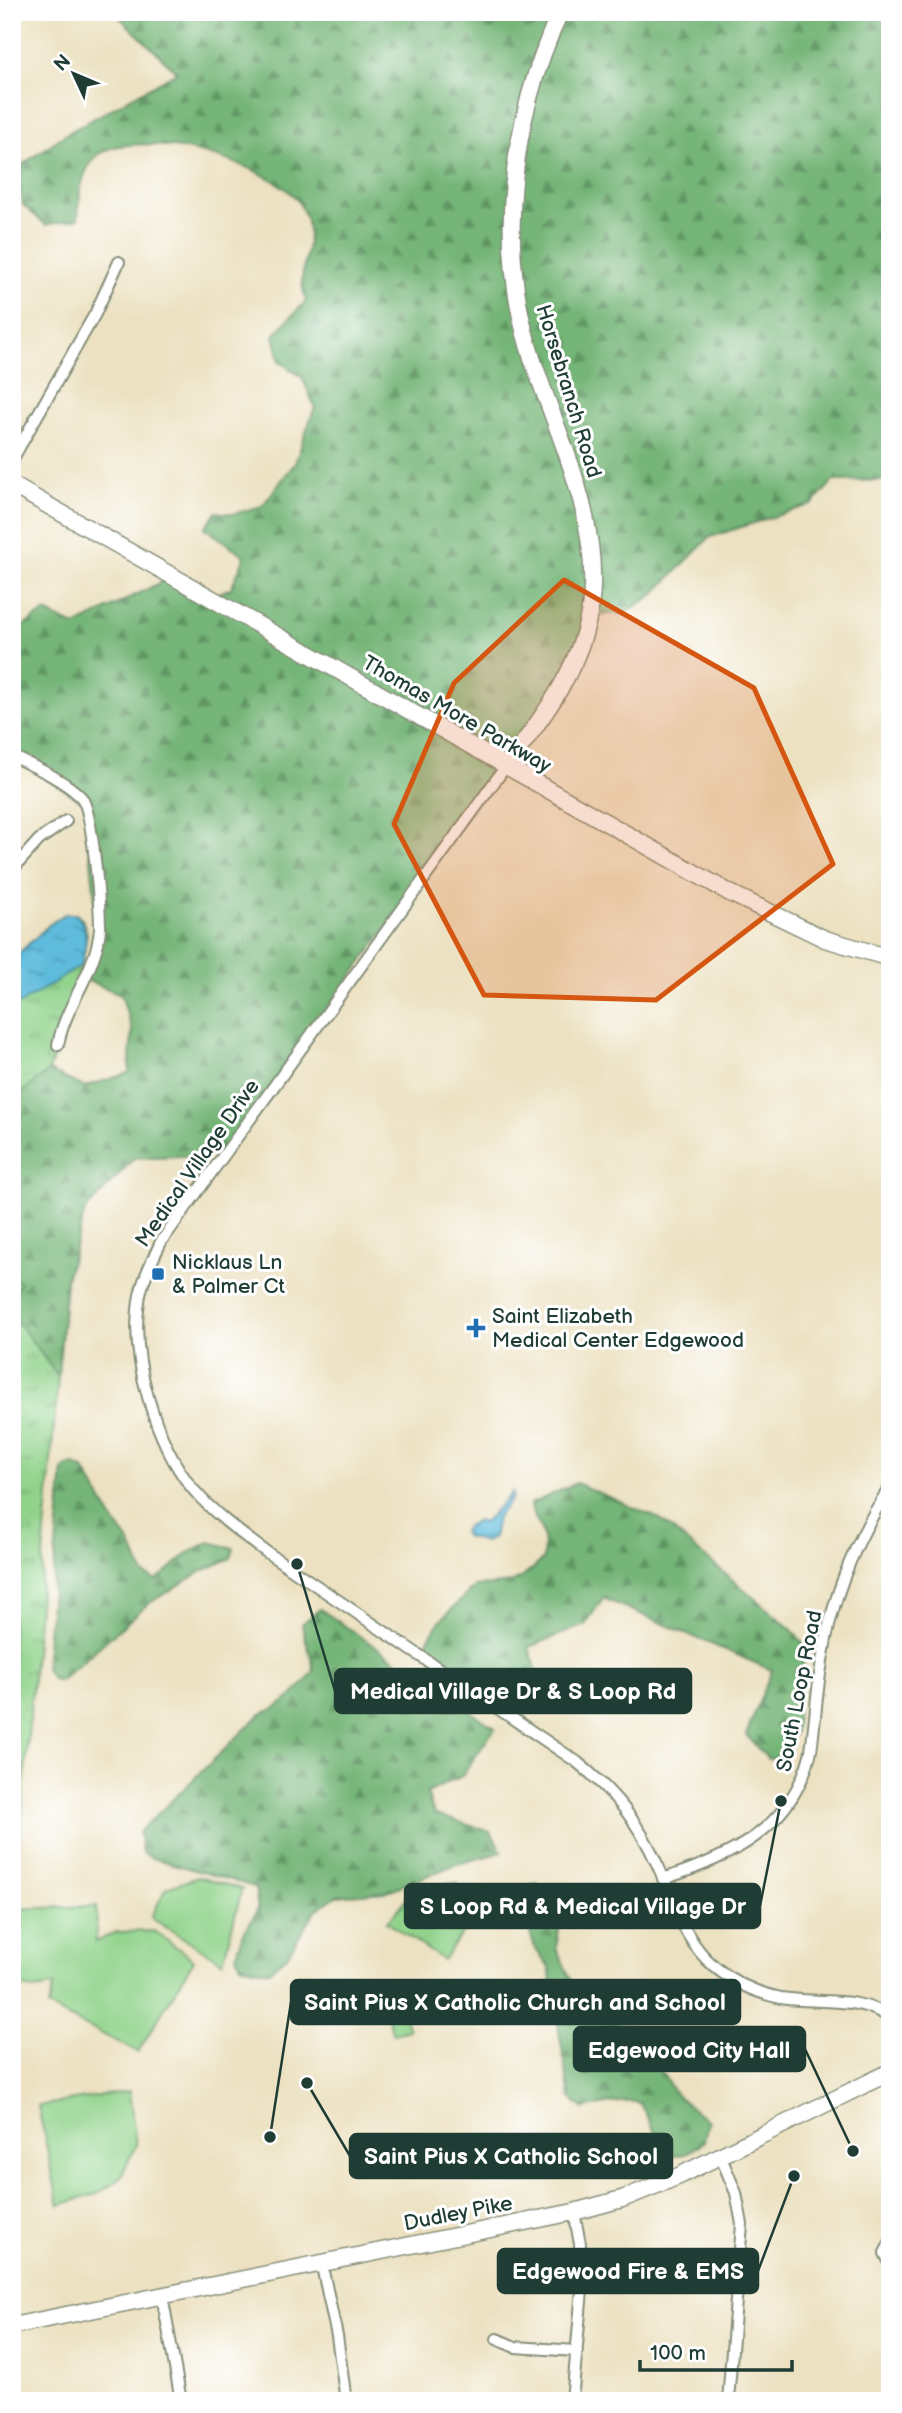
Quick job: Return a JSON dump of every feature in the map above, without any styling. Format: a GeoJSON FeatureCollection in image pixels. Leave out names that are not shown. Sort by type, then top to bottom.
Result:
{"type":"FeatureCollection","features":[{"type":"Feature","properties":{"kind":"street","name":"Horsebranch Road"},"geometry":{"type":"LineString","coordinates":[[506,766],[556,697],[572,667],[587,621],[592,587],[592,560],[584,509],[528,343],[514,273],[511,236],[515,171],[521,130],[541,58],[560,12]]}},
{"type":"Feature","properties":{"kind":"street"},"geometry":{"type":"LineString","coordinates":[[12,460],[95,314],[119,262]]}},
{"type":"Feature","properties":{"kind":"street","name":"Thomas More Parkway"},"geometry":{"type":"LineString","coordinates":[[12,485],[730,893],[796,927],[849,947],[890,958]]}},
{"type":"Feature","properties":{"kind":"street"},"geometry":{"type":"LineString","coordinates":[[12,756],[59,781],[82,798],[88,812],[99,905],[99,937],[94,957],[68,1010],[58,1045]]}},
{"type":"Feature","properties":{"kind":"street","name":"Medical Village Drive"},"geometry":{"type":"LineString","coordinates":[[506,766],[162,1242],[144,1277],[138,1303],[140,1357],[158,1427],[178,1468],[205,1502],[254,1544],[577,1762],[614,1795],[634,1819],[690,1940],[729,1978],[749,1989],[781,1998],[868,2006],[890,2018]]}},
{"type":"Feature","properties":{"kind":"street"},"geometry":{"type":"LineString","coordinates":[[12,870],[39,840],[66,821]]}},
{"type":"Feature","properties":{"kind":"street","name":"South Loop Road"},"geometry":{"type":"LineString","coordinates":[[663,1879],[741,1848],[776,1819],[798,1790],[811,1754],[827,1635],[846,1571],[876,1508],[890,1487]]}},
{"type":"Feature","properties":{"kind":"street","name":"Dudley Pike"},"geometry":{"type":"LineString","coordinates":[[12,2326],[574,2212],[622,2199],[679,2176],[890,2072]]}},
{"type":"Feature","properties":{"kind":"street"},"geometry":{"type":"LineString","coordinates":[[720,2155],[736,2193],[742,2224],[728,2401]]}},
{"type":"Feature","properties":{"kind":"street"},"geometry":{"type":"LineString","coordinates":[[572,2401],[582,2272],[574,2212]]}},
{"type":"Feature","properties":{"kind":"street"},"geometry":{"type":"LineString","coordinates":[[890,2243],[885,2253],[890,2263]]}},
{"type":"Feature","properties":{"kind":"street"},"geometry":{"type":"LineString","coordinates":[[321,2262],[337,2336],[346,2401]]}},
{"type":"Feature","properties":{"kind":"street"},"geometry":{"type":"LineString","coordinates":[[162,2295],[181,2401]]}},
{"type":"Feature","properties":{"kind":"street"},"geometry":{"type":"LineString","coordinates":[[497,2339],[515,2347],[577,2351]]}},
{"type":"Feature","properties":{"kind":"street"},"geometry":{"type":"LineString","coordinates":[[12,2378],[15,2401]]}},
{"type":"Feature","properties":{"kind":"highlighted area"},"geometry":{"type":"Polygon","coordinates":[[[564,580],[754,688],[833,864],[656,1000],[484,995],[394,824],[454,683],[564,580]]]}},
{"type":"Feature","properties":{"kind":"green space"},"geometry":{"type":"Polygon","coordinates":[[[114,12],[890,12],[890,480],[833,481],[813,504],[710,537],[653,595],[623,614],[589,614],[572,667],[225,1154],[134,1158],[85,1211],[66,1279],[58,1376],[12,1315],[12,1297],[20,1283],[12,1276],[12,1100],[49,1071],[84,1087],[129,1073],[132,1030],[121,994],[83,979],[99,937],[85,803],[12,756],[12,625],[20,628],[45,612],[75,626],[173,576],[211,597],[231,588],[245,556],[205,528],[216,512],[233,514],[262,506],[295,463],[315,407],[302,377],[280,362],[274,335],[306,301],[302,280],[309,233],[299,203],[285,189],[263,175],[203,153],[141,144],[116,147],[98,155],[92,161],[82,184],[78,219],[46,225],[23,205],[16,169],[66,134],[177,72],[114,12]]]}},
{"type":"Feature","properties":{"kind":"green space"},"geometry":{"type":"Polygon","coordinates":[[[65,914],[76,914],[82,919],[87,933],[82,965],[41,1092],[81,1100],[17,1869],[12,1869],[12,960],[49,925],[65,914]]]}},
{"type":"Feature","properties":{"kind":"green space"},"geometry":{"type":"Polygon","coordinates":[[[72,1464],[84,1469],[111,1517],[130,1543],[143,1573],[156,1581],[188,1553],[209,1542],[234,1548],[231,1558],[202,1571],[148,1604],[60,1681],[52,1679],[45,1669],[63,1469],[72,1464]]]}},
{"type":"Feature","properties":{"kind":"green space"},"geometry":{"type":"Polygon","coordinates":[[[576,1483],[660,1519],[791,1629],[805,1645],[795,1732],[783,1757],[768,1759],[746,1735],[772,1670],[603,1598],[585,1625],[529,1647],[541,1684],[522,1711],[425,1644],[440,1621],[475,1586],[513,1582],[543,1559],[542,1533],[531,1504],[576,1483]]]}},
{"type":"Feature","properties":{"kind":"green space"},"geometry":{"type":"Polygon","coordinates":[[[320,1609],[495,1728],[462,1776],[427,1793],[434,1814],[491,1832],[502,1852],[454,1865],[385,1892],[336,1896],[315,1911],[287,1956],[269,1971],[241,1965],[236,1956],[244,1933],[258,1909],[255,1887],[152,1858],[142,1852],[139,1832],[261,1714],[284,1702],[309,1678],[314,1671],[302,1624],[320,1609]]]}},
{"type":"Feature","properties":{"kind":"green space"},"geometry":{"type":"Polygon","coordinates":[[[198,1877],[242,1889],[223,1962],[151,1918],[166,1888],[198,1877]]]}},
{"type":"Feature","properties":{"kind":"green space"},"geometry":{"type":"Polygon","coordinates":[[[458,1883],[466,1928],[443,1960],[387,1922],[418,1886],[458,1883]]]}},
{"type":"Feature","properties":{"kind":"green space"},"geometry":{"type":"Polygon","coordinates":[[[537,1883],[561,1916],[556,1948],[587,2013],[603,2021],[633,2027],[676,2095],[708,2121],[704,2142],[686,2154],[667,2156],[640,2103],[619,2102],[584,2109],[570,2098],[549,1968],[535,1948],[519,1899],[520,1888],[537,1883]]]}},
{"type":"Feature","properties":{"kind":"green space"},"geometry":{"type":"Polygon","coordinates":[[[97,1906],[96,1942],[116,1932],[154,1931],[194,1960],[138,2052],[48,2007],[54,1986],[34,1989],[12,1986],[12,1909],[97,1906]]]}},
{"type":"Feature","properties":{"kind":"green space"},"geometry":{"type":"Polygon","coordinates":[[[399,1998],[409,2030],[393,2034],[383,2003],[399,1998]]]}},
{"type":"Feature","properties":{"kind":"green space"},"geometry":{"type":"Polygon","coordinates":[[[129,2091],[136,2145],[120,2179],[97,2194],[59,2205],[38,2106],[129,2091]]]}},
{"type":"Feature","properties":{"kind":"water"},"geometry":{"type":"Polygon","coordinates":[[[65,914],[76,914],[84,926],[86,938],[82,965],[17,1006],[12,1004],[12,960],[49,925],[65,914]]]}},
{"type":"Feature","properties":{"kind":"water"},"geometry":{"type":"Polygon","coordinates":[[[512,1492],[512,1498],[497,1518],[493,1538],[485,1542],[466,1537],[463,1531],[467,1526],[478,1521],[484,1523],[512,1492]]]}},
{"type":"Feature","properties":{"kind":"place","name":"Nicklaus Ln & Palmer Ct"},"geometry":{"type":"Point","coordinates":[158,1274]}},
{"type":"Feature","properties":{"kind":"place","name":"Saint Elizabeth Medical Center Edgewood"},"geometry":{"type":"Point","coordinates":[476,1328]}},
{"type":"Feature","properties":{"kind":"place","name":"Medical Village Dr & S Loop Rd"},"geometry":{"type":"Point","coordinates":[297,1564]}},
{"type":"Feature","properties":{"kind":"place","name":"S Loop Rd & Medical Village Dr"},"geometry":{"type":"Point","coordinates":[781,1801]}},
{"type":"Feature","properties":{"kind":"place","name":"Saint Pius X Catholic School"},"geometry":{"type":"Point","coordinates":[307,2083]}},
{"type":"Feature","properties":{"kind":"place","name":"Saint Pius X Catholic Church and School"},"geometry":{"type":"Point","coordinates":[270,2137]}},
{"type":"Feature","properties":{"kind":"place","name":"Edgewood City Hall"},"geometry":{"type":"Point","coordinates":[853,2151]}},
{"type":"Feature","properties":{"kind":"place","name":"Edgewood Fire & EMS"},"geometry":{"type":"Point","coordinates":[794,2176]}}]}
